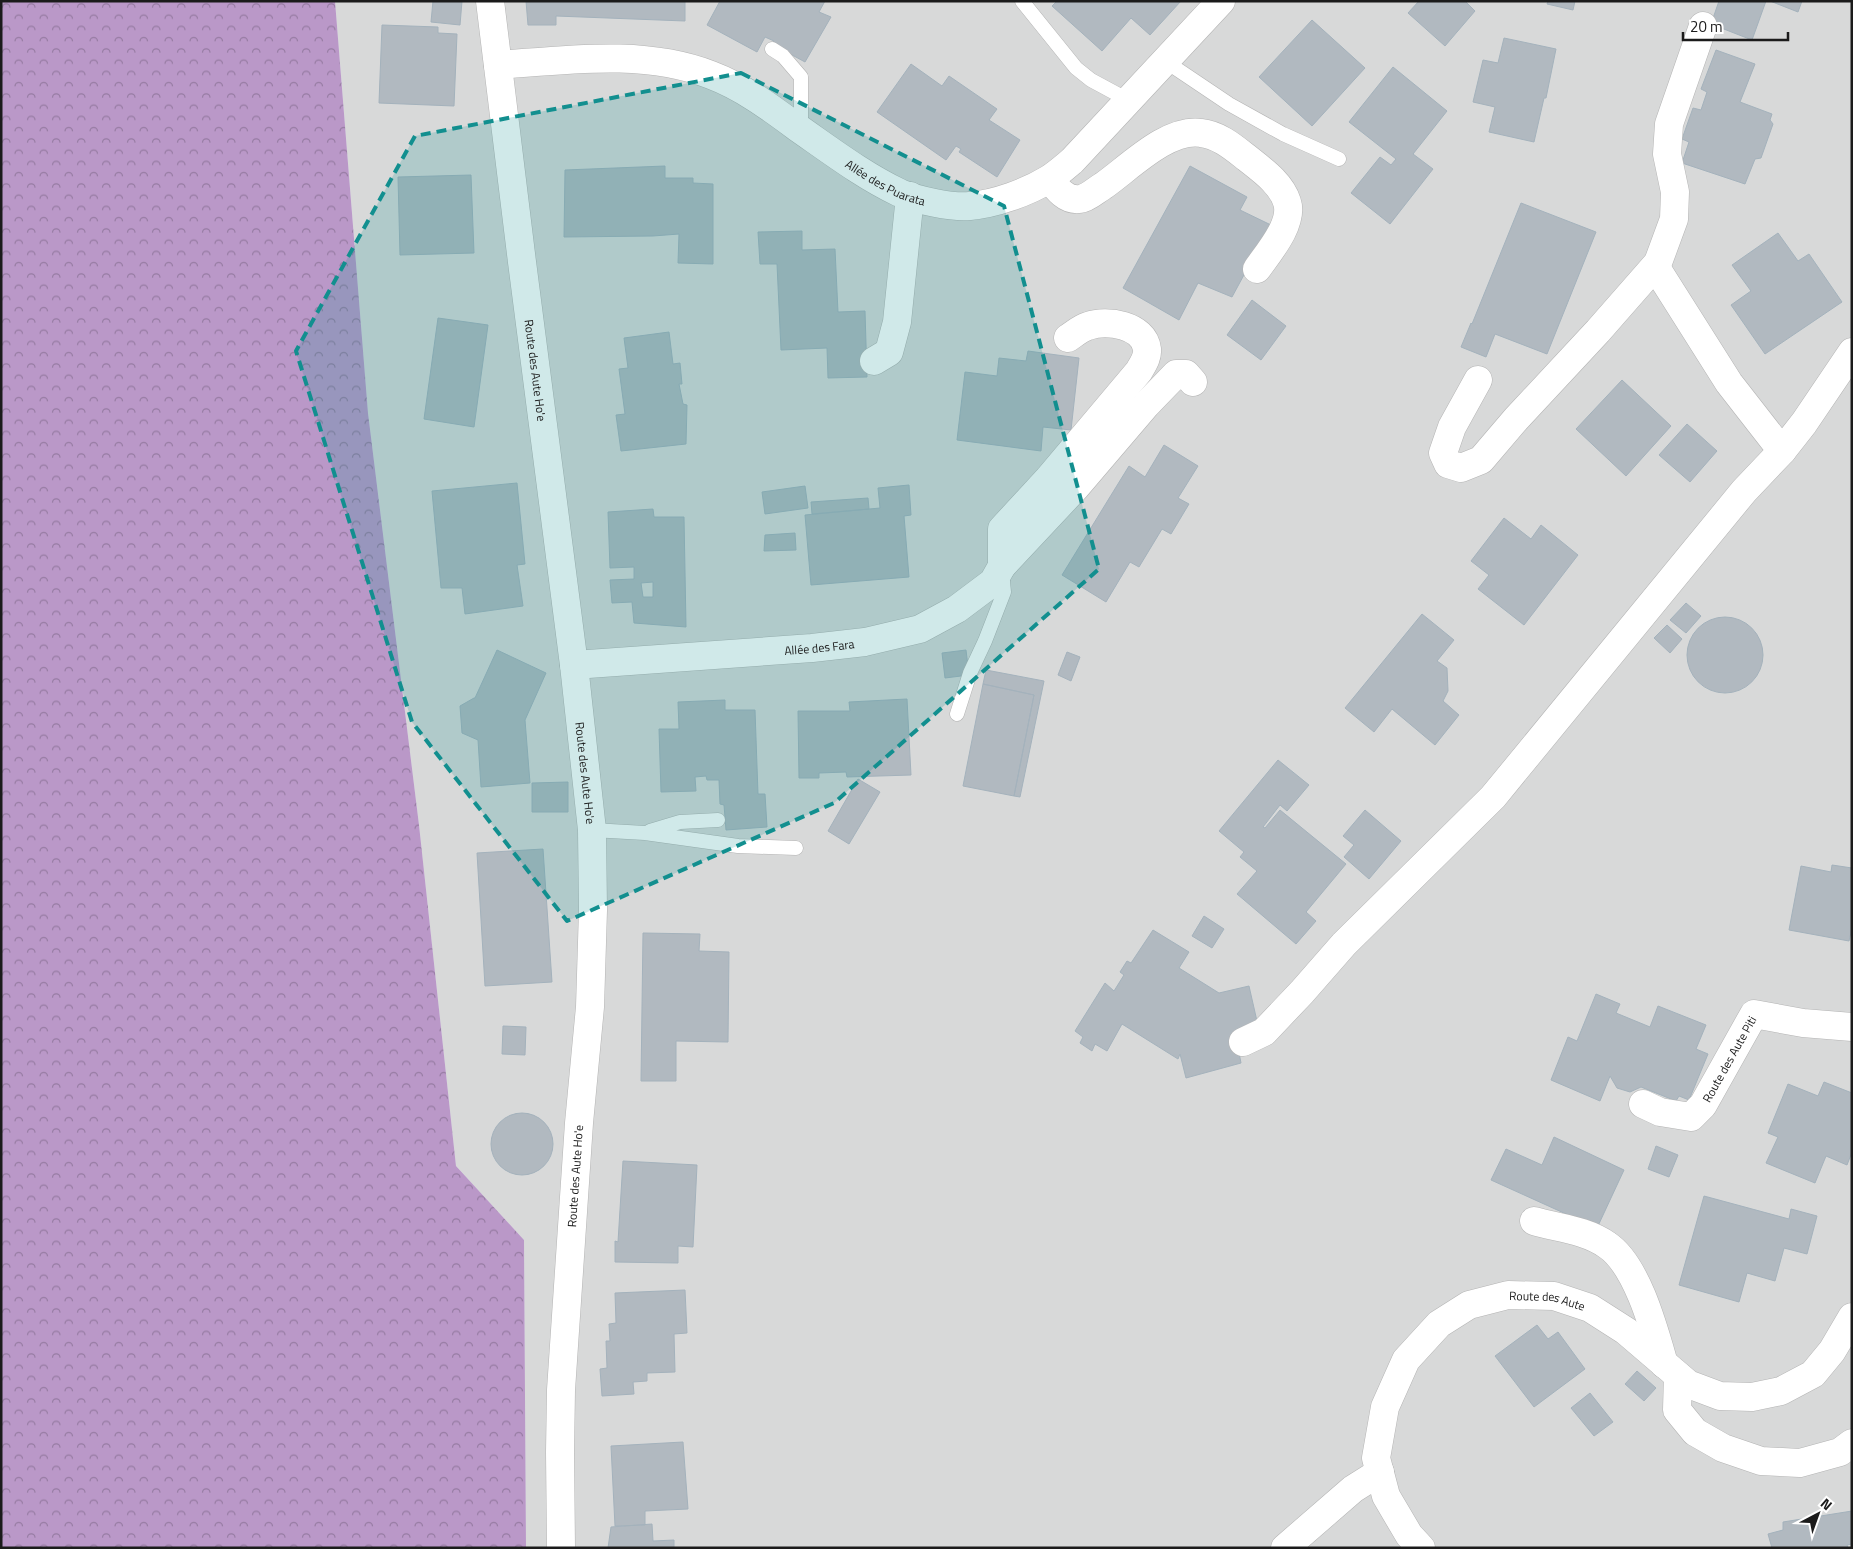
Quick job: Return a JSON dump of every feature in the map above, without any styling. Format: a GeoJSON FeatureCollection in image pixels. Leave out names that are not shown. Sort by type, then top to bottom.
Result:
{"type":"FeatureCollection","features":[{"type":"Feature","properties":{"kind":"street","name":"Route des Aute Ho'e"},"geometry":{"type":"LineString","coordinates":[[490,1],[574,665],[592,830],[593,910],[590,1007],[579,1123],[562,1390],[560,1452],[561,1548]]}},
{"type":"Feature","properties":{"kind":"street","name":"Allée des Puarata"},"geometry":{"type":"LineString","coordinates":[[498,65],[576,60],[642,60],[676,64],[712,75],[740,89],[878,181],[902,194],[934,202],[970,206],[1004,199],[1050,179],[1072,160],[1130,101],[1221,1]]}},
{"type":"Feature","properties":{"kind":"street"},"geometry":{"type":"LineString","coordinates":[[1656,268],[1674,220],[1676,192],[1667,154],[1669,124],[1703,26]]}},
{"type":"Feature","properties":{"kind":"street"},"geometry":{"type":"LineString","coordinates":[[1050,179],[1057,189],[1067,197],[1079,199],[1108,182],[1160,144],[1180,135],[1199,132],[1215,136],[1265,172],[1284,192],[1289,206],[1288,217],[1282,232],[1257,269]]}},
{"type":"Feature","properties":{"kind":"street"},"geometry":{"type":"LineString","coordinates":[[874,361],[889,352],[897,322],[910,196]]}},
{"type":"Feature","properties":{"kind":"street"},"geometry":{"type":"LineString","coordinates":[[1478,380],[1452,427],[1443,453],[1448,464],[1460,468],[1482,460],[1516,419],[1598,331],[1655,266],[1656,268]]}},
{"type":"Feature","properties":{"kind":"street"},"geometry":{"type":"LineString","coordinates":[[1656,268],[1729,383],[1782,451]]}},
{"type":"Feature","properties":{"kind":"street"},"geometry":{"type":"LineString","coordinates":[[1002,566],[1002,528],[1050,478],[1139,371],[1148,350],[1144,340],[1131,327],[1112,323],[1088,325],[1068,338]]}},
{"type":"Feature","properties":{"kind":"street"},"geometry":{"type":"LineString","coordinates":[[1243,1042],[1264,1032],[1344,944],[1493,797],[1744,491],[1782,451],[1804,423],[1852,352]]}},
{"type":"Feature","properties":{"kind":"street","name":"Allée des Fara"},"geometry":{"type":"LineString","coordinates":[[574,665],[812,648],[865,642],[920,629],[957,609],[993,582],[1002,566],[1076,487],[1146,405],[1176,374],[1186,374],[1193,382]]}},
{"type":"Feature","properties":{"kind":"street","name":"Route des Aute Piti"},"geometry":{"type":"LineString","coordinates":[[1643,1104],[1660,1112],[1691,1117],[1703,1105],[1754,1014],[1803,1023],[1852,1027]]}},
{"type":"Feature","properties":{"kind":"street"},"geometry":{"type":"LineString","coordinates":[[1534,1221],[1556,1228],[1579,1232],[1606,1244],[1622,1258],[1650,1316],[1671,1370],[1677,1410],[1695,1432],[1723,1448],[1761,1461],[1800,1463],[1840,1452],[1852,1443]]}},
{"type":"Feature","properties":{"kind":"street","name":"Route des Aute"},"geometry":{"type":"LineString","coordinates":[[1421,1548],[1409,1535],[1386,1496],[1376,1458],[1385,1407],[1406,1360],[1439,1324],[1469,1305],[1508,1295],[1554,1296],[1590,1308],[1626,1331],[1688,1384],[1720,1396],[1752,1398],[1781,1391],[1813,1374],[1832,1352],[1852,1317]]}},
{"type":"Feature","properties":{"kind":"street"},"geometry":{"type":"LineString","coordinates":[[1285,1548],[1352,1489],[1380,1472]]}},
{"type":"Feature","properties":{"kind":"lane"},"geometry":{"type":"LineString","coordinates":[[1022,1],[1076,68],[1091,80],[1130,101]]}},
{"type":"Feature","properties":{"kind":"lane"},"geometry":{"type":"LineString","coordinates":[[772,49],[783,56],[801,77],[801,129]]}},
{"type":"Feature","properties":{"kind":"lane"},"geometry":{"type":"LineString","coordinates":[[1165,61],[1229,104],[1283,134],[1339,159]]}},
{"type":"Feature","properties":{"kind":"lane"},"geometry":{"type":"LineString","coordinates":[[958,714],[970,673],[1004,592],[1002,566]]}},
{"type":"Feature","properties":{"kind":"lane"},"geometry":{"type":"LineString","coordinates":[[645,833],[680,822],[718,820]]}},
{"type":"Feature","properties":{"kind":"lane"},"geometry":{"type":"LineString","coordinates":[[592,830],[645,833],[738,846],[796,848]]}},
{"type":"Feature","properties":{"kind":"highlighted area"},"geometry":{"type":"Polygon","coordinates":[[[741,73],[1004,206],[1099,569],[834,803],[567,921],[412,722],[296,351],[415,136],[741,73]]]}},
{"type":"Feature","properties":{"kind":"shaded area"},"geometry":{"type":"Polygon","coordinates":[[[335,1],[1852,1],[1852,1548],[526,1548],[524,1240],[456,1166],[419,825],[368,413],[335,1]]]}},
{"type":"Feature","properties":{"kind":"green space"},"geometry":{"type":"Polygon","coordinates":[[[1,1],[335,1],[368,413],[419,825],[456,1166],[524,1240],[526,1548],[1,1548],[1,1]]]}},
{"type":"Feature","properties":{"kind":"building"},"geometry":{"type":"Polygon","coordinates":[[[433,1],[462,1],[460,25],[431,22],[433,1]]]}},
{"type":"Feature","properties":{"kind":"building"},"geometry":{"type":"Polygon","coordinates":[[[526,1],[685,1],[685,21],[556,16],[556,25],[528,25],[526,1]]]}},
{"type":"Feature","properties":{"kind":"building"},"geometry":{"type":"Polygon","coordinates":[[[720,1],[825,1],[819,12],[831,17],[805,62],[772,44],[774,41],[765,37],[757,52],[707,25],[720,1]]]}},
{"type":"Feature","properties":{"kind":"building"},"geometry":{"type":"Polygon","coordinates":[[[1057,1],[1181,1],[1150,35],[1131,18],[1102,51],[1052,6],[1057,1]]]}},
{"type":"Feature","properties":{"kind":"building"},"geometry":{"type":"Polygon","coordinates":[[[1419,1],[1465,1],[1475,11],[1445,46],[1408,13],[1419,1]]]}},
{"type":"Feature","properties":{"kind":"building"},"geometry":{"type":"Polygon","coordinates":[[[1548,1],[1575,1],[1573,10],[1547,4],[1548,1]]]}},
{"type":"Feature","properties":{"kind":"building"},"geometry":{"type":"Polygon","coordinates":[[[1719,1],[1766,1],[1752,40],[1711,24],[1719,1]]]}},
{"type":"Feature","properties":{"kind":"building"},"geometry":{"type":"Polygon","coordinates":[[[1770,1],[1802,1],[1798,12],[1770,1]]]}},
{"type":"Feature","properties":{"kind":"building"},"geometry":{"type":"Polygon","coordinates":[[[1312,20],[1365,68],[1312,126],[1259,77],[1312,20]]]}},
{"type":"Feature","properties":{"kind":"building"},"geometry":{"type":"Polygon","coordinates":[[[382,25],[438,27],[438,33],[457,34],[454,106],[379,103],[382,25]]]}},
{"type":"Feature","properties":{"kind":"building"},"geometry":{"type":"Polygon","coordinates":[[[1504,38],[1556,49],[1546,98],[1544,98],[1534,142],[1489,132],[1495,107],[1473,102],[1483,60],[1498,63],[1504,38]]]}},
{"type":"Feature","properties":{"kind":"building"},"geometry":{"type":"Polygon","coordinates":[[[1716,50],[1755,64],[1740,102],[1772,114],[1770,120],[1773,124],[1761,158],[1755,159],[1745,184],[1682,163],[1689,142],[1682,139],[1693,108],[1701,110],[1707,92],[1701,89],[1716,50]]]}},
{"type":"Feature","properties":{"kind":"building"},"geometry":{"type":"Polygon","coordinates":[[[911,64],[942,86],[949,76],[997,109],[989,120],[1020,140],[997,177],[959,152],[961,149],[956,146],[946,160],[877,112],[911,64]]]}},
{"type":"Feature","properties":{"kind":"building"},"geometry":{"type":"Polygon","coordinates":[[[1393,67],[1447,111],[1413,154],[1433,169],[1390,224],[1351,193],[1380,157],[1391,165],[1396,159],[1349,122],[1393,67]]]}},
{"type":"Feature","properties":{"kind":"building"},"geometry":{"type":"Polygon","coordinates":[[[665,166],[665,178],[693,178],[693,183],[713,184],[713,264],[678,263],[679,234],[564,237],[565,170],[665,166]]]}},
{"type":"Feature","properties":{"kind":"building"},"geometry":{"type":"Polygon","coordinates":[[[1190,166],[1247,197],[1240,210],[1271,225],[1232,297],[1198,283],[1179,320],[1123,288],[1190,166]]]}},
{"type":"Feature","properties":{"kind":"building"},"geometry":{"type":"Polygon","coordinates":[[[471,175],[474,253],[400,255],[398,177],[471,175]]]}},
{"type":"Feature","properties":{"kind":"building"},"geometry":{"type":"Polygon","coordinates":[[[1521,203],[1596,232],[1547,354],[1495,334],[1486,357],[1461,347],[1521,203]]]}},
{"type":"Feature","properties":{"kind":"building"},"geometry":{"type":"Polygon","coordinates":[[[802,231],[802,250],[835,249],[838,312],[865,311],[867,377],[828,378],[827,348],[781,350],[777,264],[760,264],[758,232],[802,231]]]}},
{"type":"Feature","properties":{"kind":"building"},"geometry":{"type":"Polygon","coordinates":[[[1778,233],[1798,261],[1809,254],[1842,302],[1765,354],[1731,305],[1751,291],[1732,265],[1778,233]]]}},
{"type":"Feature","properties":{"kind":"building"},"geometry":{"type":"Polygon","coordinates":[[[1252,300],[1286,326],[1261,360],[1227,335],[1252,300]]]}},
{"type":"Feature","properties":{"kind":"building"},"geometry":{"type":"Polygon","coordinates":[[[438,318],[488,325],[474,427],[424,419],[438,318]]]}},
{"type":"Feature","properties":{"kind":"building"},"geometry":{"type":"Polygon","coordinates":[[[669,332],[673,364],[680,363],[682,384],[679,384],[683,404],[687,405],[686,444],[621,451],[616,415],[625,414],[619,369],[628,368],[624,338],[669,332]]]}},
{"type":"Feature","properties":{"kind":"building"},"geometry":{"type":"Polygon","coordinates":[[[1028,351],[1079,358],[1071,430],[1043,427],[1041,451],[957,440],[965,372],[997,376],[999,358],[1026,361],[1028,351]]]}},
{"type":"Feature","properties":{"kind":"building"},"geometry":{"type":"Polygon","coordinates":[[[1622,380],[1671,426],[1626,476],[1576,429],[1622,380]]]}},
{"type":"Feature","properties":{"kind":"building"},"geometry":{"type":"Polygon","coordinates":[[[1687,424],[1717,451],[1690,482],[1659,455],[1687,424]]]}},
{"type":"Feature","properties":{"kind":"building"},"geometry":{"type":"Polygon","coordinates":[[[1164,445],[1198,466],[1178,498],[1189,504],[1171,534],[1162,529],[1139,567],[1130,562],[1106,602],[1062,575],[1129,466],[1145,477],[1164,445]]]}},
{"type":"Feature","properties":{"kind":"building"},"geometry":{"type":"Polygon","coordinates":[[[517,483],[525,564],[517,565],[523,606],[465,614],[462,588],[441,588],[432,491],[517,483]]]}},
{"type":"Feature","properties":{"kind":"building"},"geometry":{"type":"Polygon","coordinates":[[[909,485],[911,515],[904,516],[909,577],[811,585],[805,515],[880,508],[878,488],[909,485]]]}},
{"type":"Feature","properties":{"kind":"building"},"geometry":{"type":"Polygon","coordinates":[[[805,486],[808,508],[765,514],[762,492],[805,486]]]}},
{"type":"Feature","properties":{"kind":"building"},"geometry":{"type":"Polygon","coordinates":[[[868,498],[869,509],[812,514],[811,502],[868,498]]]}},
{"type":"Feature","properties":{"kind":"building"},"geometry":{"type":"Polygon","coordinates":[[[653,509],[654,517],[684,517],[686,627],[634,623],[632,602],[612,603],[610,580],[634,579],[634,567],[610,568],[608,512],[653,509]],[[653,582],[641,583],[643,597],[653,597],[653,582]]]}},
{"type":"Feature","properties":{"kind":"building"},"geometry":{"type":"Polygon","coordinates":[[[1504,518],[1531,539],[1541,525],[1578,555],[1524,625],[1478,589],[1489,575],[1471,561],[1504,518]]]}},
{"type":"Feature","properties":{"kind":"building"},"geometry":{"type":"Polygon","coordinates":[[[795,533],[796,550],[764,551],[765,535],[795,533]]]}},
{"type":"Feature","properties":{"kind":"building"},"geometry":{"type":"Polygon","coordinates":[[[1686,603],[1701,616],[1686,633],[1670,620],[1686,603]]]}},
{"type":"Feature","properties":{"kind":"building"},"geometry":{"type":"Polygon","coordinates":[[[1422,614],[1454,640],[1437,661],[1447,668],[1448,691],[1443,701],[1459,715],[1435,745],[1392,709],[1374,732],[1345,708],[1422,614]]]}},
{"type":"Feature","properties":{"kind":"building"},"geometry":{"type":"Polygon","coordinates":[[[1733,617],[1746,623],[1757,634],[1763,647],[1761,670],[1746,687],[1733,693],[1717,693],[1704,687],[1689,670],[1687,647],[1693,634],[1710,619],[1733,617]]]}},
{"type":"Feature","properties":{"kind":"building"},"geometry":{"type":"Polygon","coordinates":[[[1667,625],[1682,639],[1670,653],[1654,638],[1667,625]]]}},
{"type":"Feature","properties":{"kind":"building"},"geometry":{"type":"Polygon","coordinates":[[[497,650],[546,673],[525,720],[530,783],[481,787],[478,740],[462,733],[460,706],[475,698],[497,650]]]}},
{"type":"Feature","properties":{"kind":"building"},"geometry":{"type":"Polygon","coordinates":[[[966,650],[969,675],[945,678],[942,653],[966,650]]]}},
{"type":"Feature","properties":{"kind":"building"},"geometry":{"type":"Polygon","coordinates":[[[1067,652],[1080,657],[1071,681],[1058,675],[1067,652]]]}},
{"type":"Feature","properties":{"kind":"building"},"geometry":{"type":"Polygon","coordinates":[[[986,670],[1044,681],[1020,797],[1014,796],[1034,695],[983,684],[986,670]]]}},
{"type":"Feature","properties":{"kind":"building"},"geometry":{"type":"Polygon","coordinates":[[[983,684],[1034,695],[1014,796],[963,786],[983,684]]]}},
{"type":"Feature","properties":{"kind":"building"},"geometry":{"type":"Polygon","coordinates":[[[907,699],[911,775],[847,777],[846,772],[819,773],[819,778],[799,778],[798,711],[850,711],[849,702],[907,699]]]}},
{"type":"Feature","properties":{"kind":"building"},"geometry":{"type":"Polygon","coordinates":[[[725,700],[725,710],[755,710],[758,794],[765,794],[767,827],[726,830],[724,805],[720,804],[719,780],[707,780],[706,776],[695,777],[696,791],[661,792],[659,729],[679,729],[678,702],[725,700]]]}},
{"type":"Feature","properties":{"kind":"building"},"geometry":{"type":"Polygon","coordinates":[[[1278,760],[1309,785],[1287,811],[1280,805],[1263,827],[1265,828],[1280,810],[1346,864],[1306,912],[1316,921],[1296,944],[1237,894],[1257,871],[1240,857],[1244,852],[1219,831],[1278,760]]]}},
{"type":"Feature","properties":{"kind":"building"},"geometry":{"type":"Polygon","coordinates":[[[858,779],[880,792],[849,844],[828,831],[858,779]]]}},
{"type":"Feature","properties":{"kind":"building"},"geometry":{"type":"Polygon","coordinates":[[[568,782],[568,812],[532,812],[532,783],[568,782]]]}},
{"type":"Feature","properties":{"kind":"building"},"geometry":{"type":"Polygon","coordinates":[[[1365,810],[1401,841],[1369,879],[1344,857],[1354,845],[1343,836],[1365,810]]]}},
{"type":"Feature","properties":{"kind":"building"},"geometry":{"type":"Polygon","coordinates":[[[543,849],[552,982],[485,986],[477,853],[543,849]]]}},
{"type":"Feature","properties":{"kind":"building"},"geometry":{"type":"Polygon","coordinates":[[[1832,865],[1852,868],[1852,928],[1849,941],[1789,930],[1801,866],[1831,872],[1832,865]]]}},
{"type":"Feature","properties":{"kind":"building"},"geometry":{"type":"Polygon","coordinates":[[[1204,916],[1224,929],[1212,948],[1192,936],[1204,916]]]}},
{"type":"Feature","properties":{"kind":"building"},"geometry":{"type":"Polygon","coordinates":[[[1153,930],[1189,952],[1179,968],[1219,993],[1249,986],[1259,1030],[1236,1037],[1241,1063],[1186,1078],[1180,1054],[1178,1059],[1122,1024],[1107,1051],[1095,1044],[1092,1051],[1080,1043],[1083,1037],[1075,1031],[1105,983],[1114,991],[1124,975],[1120,972],[1127,961],[1131,963],[1153,930]]]}},
{"type":"Feature","properties":{"kind":"building"},"geometry":{"type":"Polygon","coordinates":[[[643,933],[700,934],[699,951],[729,952],[728,1042],[676,1041],[676,1081],[641,1081],[643,933]]]}},
{"type":"Feature","properties":{"kind":"building"},"geometry":{"type":"Polygon","coordinates":[[[1596,994],[1620,1004],[1616,1013],[1650,1027],[1658,1006],[1706,1025],[1696,1049],[1708,1054],[1689,1100],[1679,1096],[1676,1101],[1641,1087],[1630,1092],[1617,1088],[1610,1076],[1600,1101],[1551,1080],[1568,1037],[1577,1041],[1596,994]]]}},
{"type":"Feature","properties":{"kind":"building"},"geometry":{"type":"Polygon","coordinates":[[[503,1026],[526,1027],[525,1055],[502,1054],[503,1026]]]}},
{"type":"Feature","properties":{"kind":"building"},"geometry":{"type":"Polygon","coordinates":[[[1824,1082],[1852,1093],[1852,1152],[1847,1165],[1826,1156],[1815,1183],[1766,1163],[1778,1137],[1768,1133],[1788,1084],[1818,1096],[1824,1082]]]}},
{"type":"Feature","properties":{"kind":"building"},"geometry":{"type":"Polygon","coordinates":[[[516,1113],[528,1113],[544,1122],[551,1132],[553,1144],[551,1156],[544,1166],[528,1175],[516,1175],[505,1170],[496,1161],[491,1150],[491,1138],[496,1127],[505,1118],[516,1113]]]}},
{"type":"Feature","properties":{"kind":"building"},"geometry":{"type":"Polygon","coordinates":[[[1554,1137],[1624,1170],[1597,1228],[1491,1180],[1506,1149],[1542,1165],[1554,1137]]]}},
{"type":"Feature","properties":{"kind":"building"},"geometry":{"type":"Polygon","coordinates":[[[1656,1146],[1678,1155],[1669,1177],[1648,1169],[1656,1146]]]}},
{"type":"Feature","properties":{"kind":"building"},"geometry":{"type":"Polygon","coordinates":[[[623,1161],[697,1165],[693,1247],[678,1246],[678,1263],[615,1262],[615,1241],[618,1242],[623,1161]]]}},
{"type":"Feature","properties":{"kind":"building"},"geometry":{"type":"Polygon","coordinates":[[[1704,1196],[1789,1219],[1791,1209],[1817,1216],[1807,1254],[1784,1248],[1775,1281],[1747,1273],[1739,1302],[1679,1285],[1704,1196]]]}},
{"type":"Feature","properties":{"kind":"building"},"geometry":{"type":"Polygon","coordinates":[[[685,1290],[687,1333],[674,1334],[675,1372],[647,1373],[647,1381],[633,1382],[634,1394],[602,1396],[600,1369],[607,1368],[606,1341],[610,1341],[609,1324],[616,1323],[615,1293],[685,1290]]]}},
{"type":"Feature","properties":{"kind":"building"},"geometry":{"type":"Polygon","coordinates":[[[1537,1325],[1548,1339],[1558,1332],[1585,1369],[1534,1407],[1495,1356],[1537,1325]]]}},
{"type":"Feature","properties":{"kind":"building"},"geometry":{"type":"Polygon","coordinates":[[[1637,1371],[1656,1388],[1644,1401],[1625,1384],[1637,1371]]]}},
{"type":"Feature","properties":{"kind":"building"},"geometry":{"type":"Polygon","coordinates":[[[1590,1393],[1613,1422],[1594,1436],[1571,1408],[1590,1393]]]}},
{"type":"Feature","properties":{"kind":"building"},"geometry":{"type":"Polygon","coordinates":[[[683,1442],[688,1509],[645,1511],[645,1525],[615,1526],[611,1446],[683,1442]]]}},
{"type":"Feature","properties":{"kind":"building"},"geometry":{"type":"Polygon","coordinates":[[[1852,1511],[1852,1544],[1847,1545],[1848,1548],[1772,1548],[1768,1534],[1783,1530],[1783,1522],[1852,1511]]]}},
{"type":"Feature","properties":{"kind":"building"},"geometry":{"type":"Polygon","coordinates":[[[652,1524],[653,1541],[674,1540],[674,1548],[608,1548],[611,1527],[652,1524]]]}}]}
